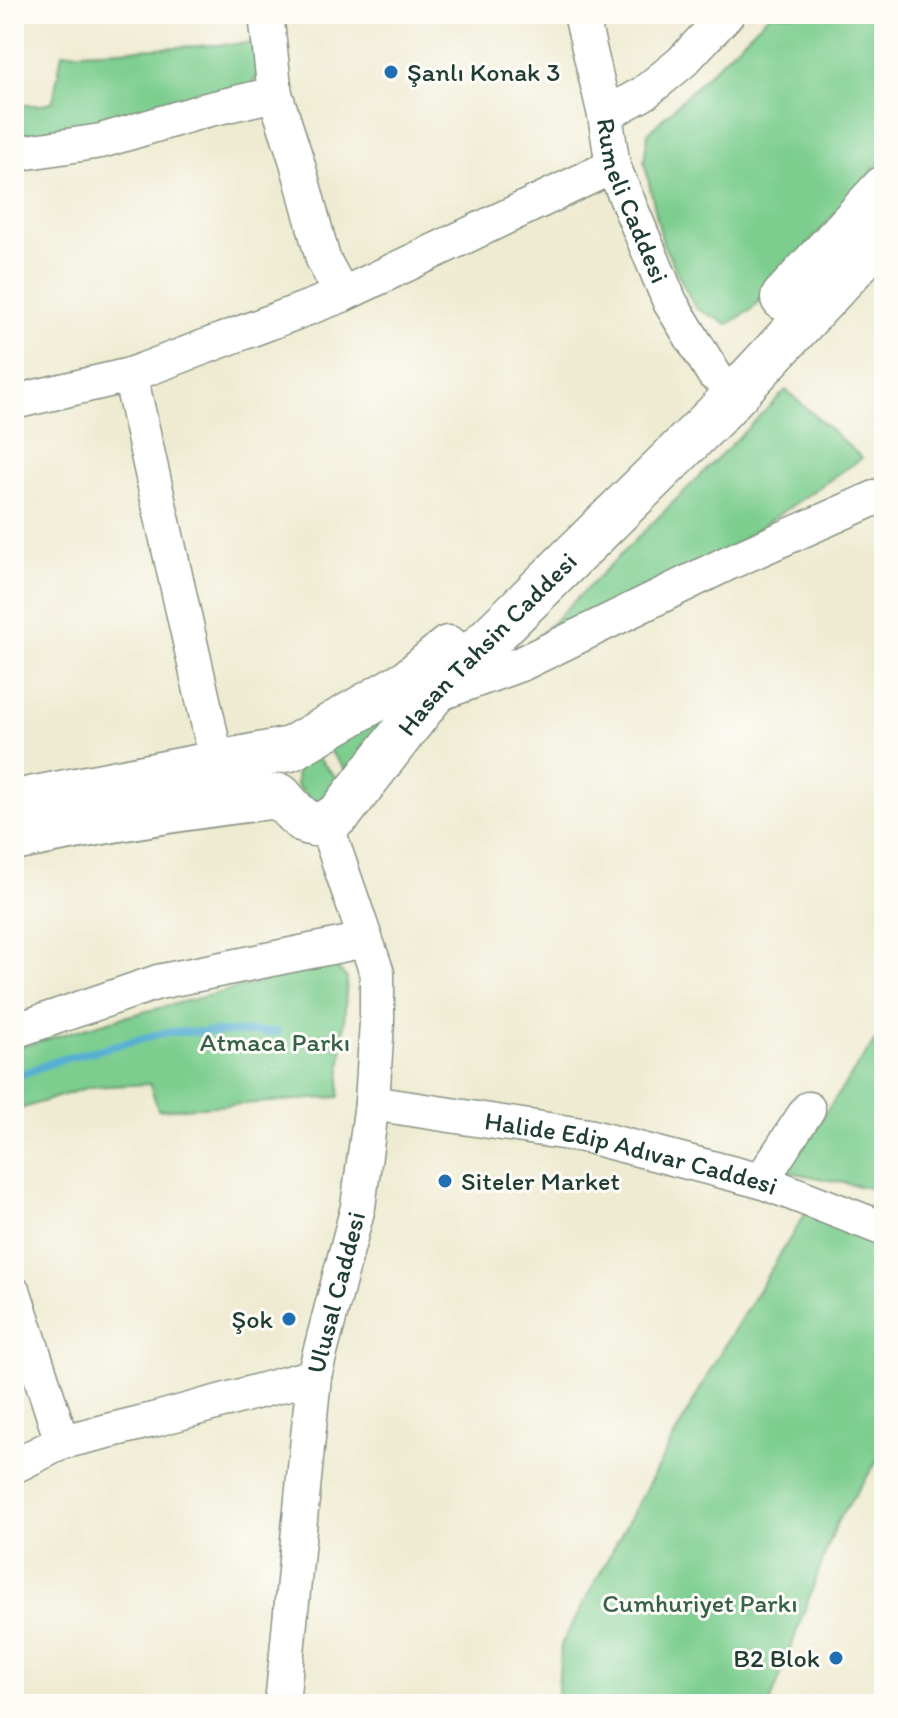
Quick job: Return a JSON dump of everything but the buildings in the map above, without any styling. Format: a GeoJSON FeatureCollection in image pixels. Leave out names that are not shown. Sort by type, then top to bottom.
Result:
{"type":"FeatureCollection","features":[{"type":"Feature","properties":{"kind":"main road","name":"Hasan Tahsin Caddesi"},"geometry":{"type":"LineString","coordinates":[[418,690],[423,671],[638,457],[884,188]]}},
{"type":"Feature","properties":{"kind":"main road","name":"Hasan Tahsin Caddesi"},"geometry":{"type":"LineString","coordinates":[[305,813],[342,811],[418,690],[716,415],[884,234]]}},
{"type":"Feature","properties":{"kind":"main road","name":"Hasan Tahsin Caddesi"},"geometry":{"type":"LineString","coordinates":[[14,802],[290,749],[418,690]]}},
{"type":"Feature","properties":{"kind":"main road"},"geometry":{"type":"LineString","coordinates":[[14,839],[119,819],[305,813],[281,771],[290,749]]}},
{"type":"Feature","properties":{"kind":"street"},"geometry":{"type":"LineString","coordinates":[[266,14],[275,94],[323,259],[342,295]]}},
{"type":"Feature","properties":{"kind":"street","name":"Rumeli Caddesi"},"geometry":{"type":"LineString","coordinates":[[581,14],[605,115],[613,166],[670,302],[714,374]]}},
{"type":"Feature","properties":{"kind":"street"},"geometry":{"type":"LineString","coordinates":[[605,115],[644,93],[682,62],[727,14]]}},
{"type":"Feature","properties":{"kind":"street"},"geometry":{"type":"LineString","coordinates":[[14,154],[101,141],[206,110],[275,94]]}},
{"type":"Feature","properties":{"kind":"street"},"geometry":{"type":"LineString","coordinates":[[14,402],[130,375],[342,295],[613,166]]}},
{"type":"Feature","properties":{"kind":"street"},"geometry":{"type":"LineString","coordinates":[[130,375],[217,762]]}},
{"type":"Feature","properties":{"kind":"street"},"geometry":{"type":"LineString","coordinates":[[418,690],[523,663],[728,563],[884,494]]}},
{"type":"Feature","properties":{"kind":"street","name":"Ulusal Caddesi"},"geometry":{"type":"LineString","coordinates":[[282,1704],[314,1376],[358,1207],[372,1103],[377,1021],[377,973],[345,885],[305,813]]}},
{"type":"Feature","properties":{"kind":"street"},"geometry":{"type":"LineString","coordinates":[[14,1031],[158,982],[365,940]]}},
{"type":"Feature","properties":{"kind":"street","name":"Halide Edip Adıvar Caddesi"},"geometry":{"type":"LineString","coordinates":[[372,1103],[588,1136],[761,1181],[884,1229]]}},
{"type":"Feature","properties":{"kind":"street"},"geometry":{"type":"LineString","coordinates":[[761,1181],[808,1109]]}},
{"type":"Feature","properties":{"kind":"street"},"geometry":{"type":"LineString","coordinates":[[14,1293],[62,1442]]}},
{"type":"Feature","properties":{"kind":"street"},"geometry":{"type":"LineString","coordinates":[[14,1466],[62,1442],[314,1376]]}},
{"type":"Feature","properties":{"kind":"green space"},"geometry":{"type":"Polygon","coordinates":[[[770,14],[884,14],[884,157],[751,310],[728,324],[695,308],[663,244],[644,161],[648,133],[770,14]]]}},
{"type":"Feature","properties":{"kind":"green space"},"geometry":{"type":"Polygon","coordinates":[[[254,43],[258,75],[250,87],[109,125],[14,140],[14,105],[42,105],[53,101],[62,53],[254,43]]]}},
{"type":"Feature","properties":{"kind":"green space"},"geometry":{"type":"Polygon","coordinates":[[[786,390],[862,458],[721,554],[529,646],[786,390]]]}},
{"type":"Feature","properties":{"kind":"green space"},"geometry":{"type":"Polygon","coordinates":[[[395,702],[356,782],[326,747],[395,702]]]}},
{"type":"Feature","properties":{"kind":"green space"},"geometry":{"type":"Polygon","coordinates":[[[313,753],[348,790],[322,812],[296,785],[297,768],[313,753]]]}},
{"type":"Feature","properties":{"kind":"green space","name":"Atmaca Parkı"},"geometry":{"type":"Polygon","coordinates":[[[332,964],[347,978],[339,1097],[158,1110],[150,1084],[89,1087],[14,1111],[14,1049],[112,1020],[332,964]]]}},
{"type":"Feature","properties":{"kind":"green space"},"geometry":{"type":"Polygon","coordinates":[[[884,1028],[884,1191],[785,1171],[884,1028]]]}},
{"type":"Feature","properties":{"kind":"green space","name":"Cumhuriyet Parkı"},"geometry":{"type":"Polygon","coordinates":[[[813,1201],[884,1231],[884,1451],[837,1522],[770,1704],[557,1704],[561,1645],[718,1356],[813,1201]]]}},
{"type":"Feature","properties":{"kind":"waterway"},"geometry":{"type":"LineString","coordinates":[[14,1077],[59,1060],[167,1032],[277,1032]]}},
{"type":"Feature","properties":{"kind":"place","name":"Şanlı Konak 3"},"geometry":{"type":"Point","coordinates":[391,72]}},
{"type":"Feature","properties":{"kind":"place","name":"Siteler Market"},"geometry":{"type":"Point","coordinates":[445,1181]}},
{"type":"Feature","properties":{"kind":"place","name":"Şok"},"geometry":{"type":"Point","coordinates":[289,1319]}},
{"type":"Feature","properties":{"kind":"place","name":"B2 Blok"},"geometry":{"type":"Point","coordinates":[836,1658]}}]}
